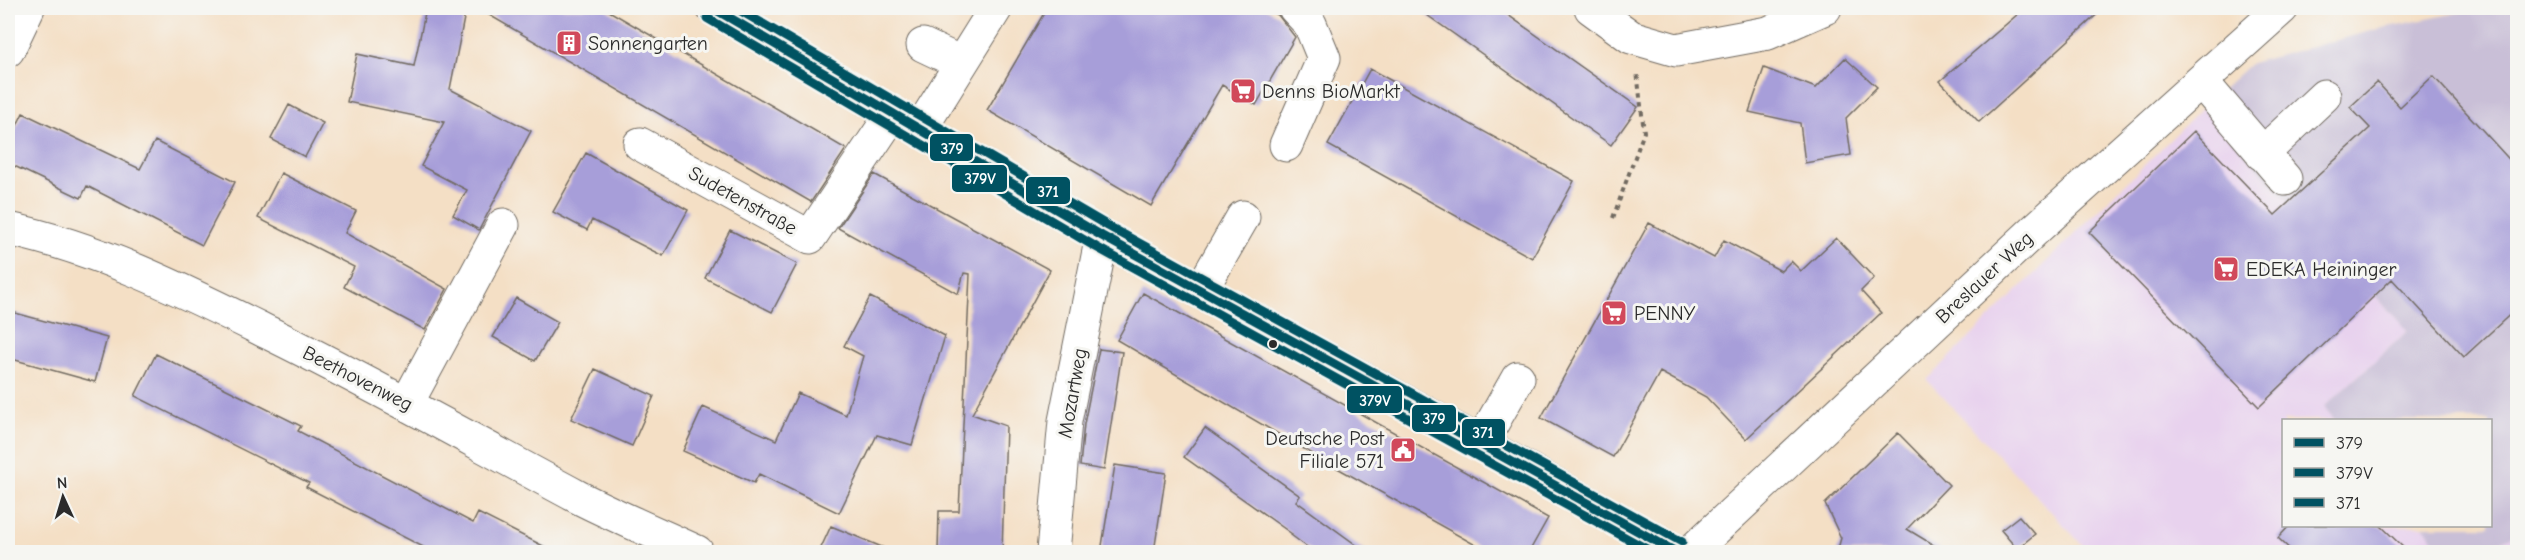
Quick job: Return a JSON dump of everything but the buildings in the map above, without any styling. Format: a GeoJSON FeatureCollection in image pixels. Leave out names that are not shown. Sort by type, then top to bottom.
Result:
{"type":"FeatureCollection","features":[{"type":"Feature","properties":{"kind":"street"},"geometry":{"type":"LineString","coordinates":[[8,50],[28,8]]}},
{"type":"Feature","properties":{"kind":"street"},"geometry":{"type":"LineString","coordinates":[[713,8],[1102,236],[1676,552]]}},
{"type":"Feature","properties":{"kind":"street"},"geometry":{"type":"LineString","coordinates":[[907,121],[961,63],[996,8]]}},
{"type":"Feature","properties":{"kind":"street"},"geometry":{"type":"LineString","coordinates":[[1286,145],[1324,58],[1310,24],[1295,8]]}},
{"type":"Feature","properties":{"kind":"street"},"geometry":{"type":"LineString","coordinates":[[1591,8],[1631,37],[1676,50],[1768,33],[1825,8]]}},
{"type":"Feature","properties":{"kind":"street","name":"Breslauer Weg"},"geometry":{"type":"LineString","coordinates":[[1691,552],[2037,228],[2282,8]]}},
{"type":"Feature","properties":{"kind":"street"},"geometry":{"type":"LineString","coordinates":[[923,45],[961,63]]}},
{"type":"Feature","properties":{"kind":"street"},"geometry":{"type":"LineString","coordinates":[[2201,81],[2285,179]]}},
{"type":"Feature","properties":{"kind":"street"},"geometry":{"type":"LineString","coordinates":[[2262,154],[2324,96]]}},
{"type":"Feature","properties":{"kind":"street","name":"Sudetenstraße"},"geometry":{"type":"LineString","coordinates":[[640,144],[810,237],[907,121]]}},
{"type":"Feature","properties":{"kind":"street"},"geometry":{"type":"LineString","coordinates":[[1201,290],[1243,217]]}},
{"type":"Feature","properties":{"kind":"street"},"geometry":{"type":"LineString","coordinates":[[407,403],[503,225]]}},
{"type":"Feature","properties":{"kind":"street","name":"Beethovenweg"},"geometry":{"type":"LineString","coordinates":[[8,229],[34,234],[125,266],[216,306],[407,403],[580,498],[697,552]]}},
{"type":"Feature","properties":{"kind":"street","name":"Mozartweg"},"geometry":{"type":"LineString","coordinates":[[1053,552],[1065,421],[1102,236]]}},
{"type":"Feature","properties":{"kind":"street"},"geometry":{"type":"LineString","coordinates":[[1481,443],[1518,378]]}},
{"type":"Feature","properties":{"kind":"path"},"geometry":{"type":"LineString","coordinates":[[1613,218],[1644,132],[1637,71],[1643,41]]}},
{"type":"Feature","properties":{"kind":"shaded area"},"geometry":{"type":"Polygon","coordinates":[[[2481,8],[2517,8],[2517,533],[2478,552],[2445,552],[2424,527],[2492,527],[2492,419],[2334,419],[2324,407],[2408,331],[2202,108],[2251,63],[2378,29],[2481,8]]]}},
{"type":"Feature","properties":{"kind":"shaded area"},"geometry":{"type":"Polygon","coordinates":[[[2202,108],[2408,331],[2324,407],[2334,419],[2282,419],[2282,527],[2424,527],[2445,552],[2089,552],[1927,380],[2202,108]]]}},
{"type":"Feature","properties":{"kind":"shaded area"},"geometry":{"type":"Polygon","coordinates":[[[2517,533],[2517,552],[2478,552],[2517,533]]]}},
{"type":"Feature","properties":{"kind":"transit line","name":"379"},"geometry":{"type":"LineString","coordinates":[[713,8],[1102,236],[1676,552]]}},
{"type":"Feature","properties":{"kind":"transit line","name":"371"},"geometry":{"type":"LineString","coordinates":[[736,8],[1108,226],[1682,542]]}},
{"type":"Feature","properties":{"kind":"transit line","name":"379V"},"geometry":{"type":"LineString","coordinates":[[707,18],[1096,247],[1652,552]]}},
{"type":"Feature","properties":{"kind":"place","name":"Sonnengarten"},"geometry":{"type":"Point","coordinates":[569,43]}},
{"type":"Feature","properties":{"kind":"place","name":"Denns BioMarkt"},"geometry":{"type":"Point","coordinates":[1243,91]}},
{"type":"Feature","properties":{"kind":"place","name":"EDEKA Heininger"},"geometry":{"type":"Point","coordinates":[2226,269]}},
{"type":"Feature","properties":{"kind":"place","name":"PENNY"},"geometry":{"type":"Point","coordinates":[1614,313]}},
{"type":"Feature","properties":{"kind":"place","name":"Deutsche Post Filiale 571"},"geometry":{"type":"Point","coordinates":[1403,450]}}]}
